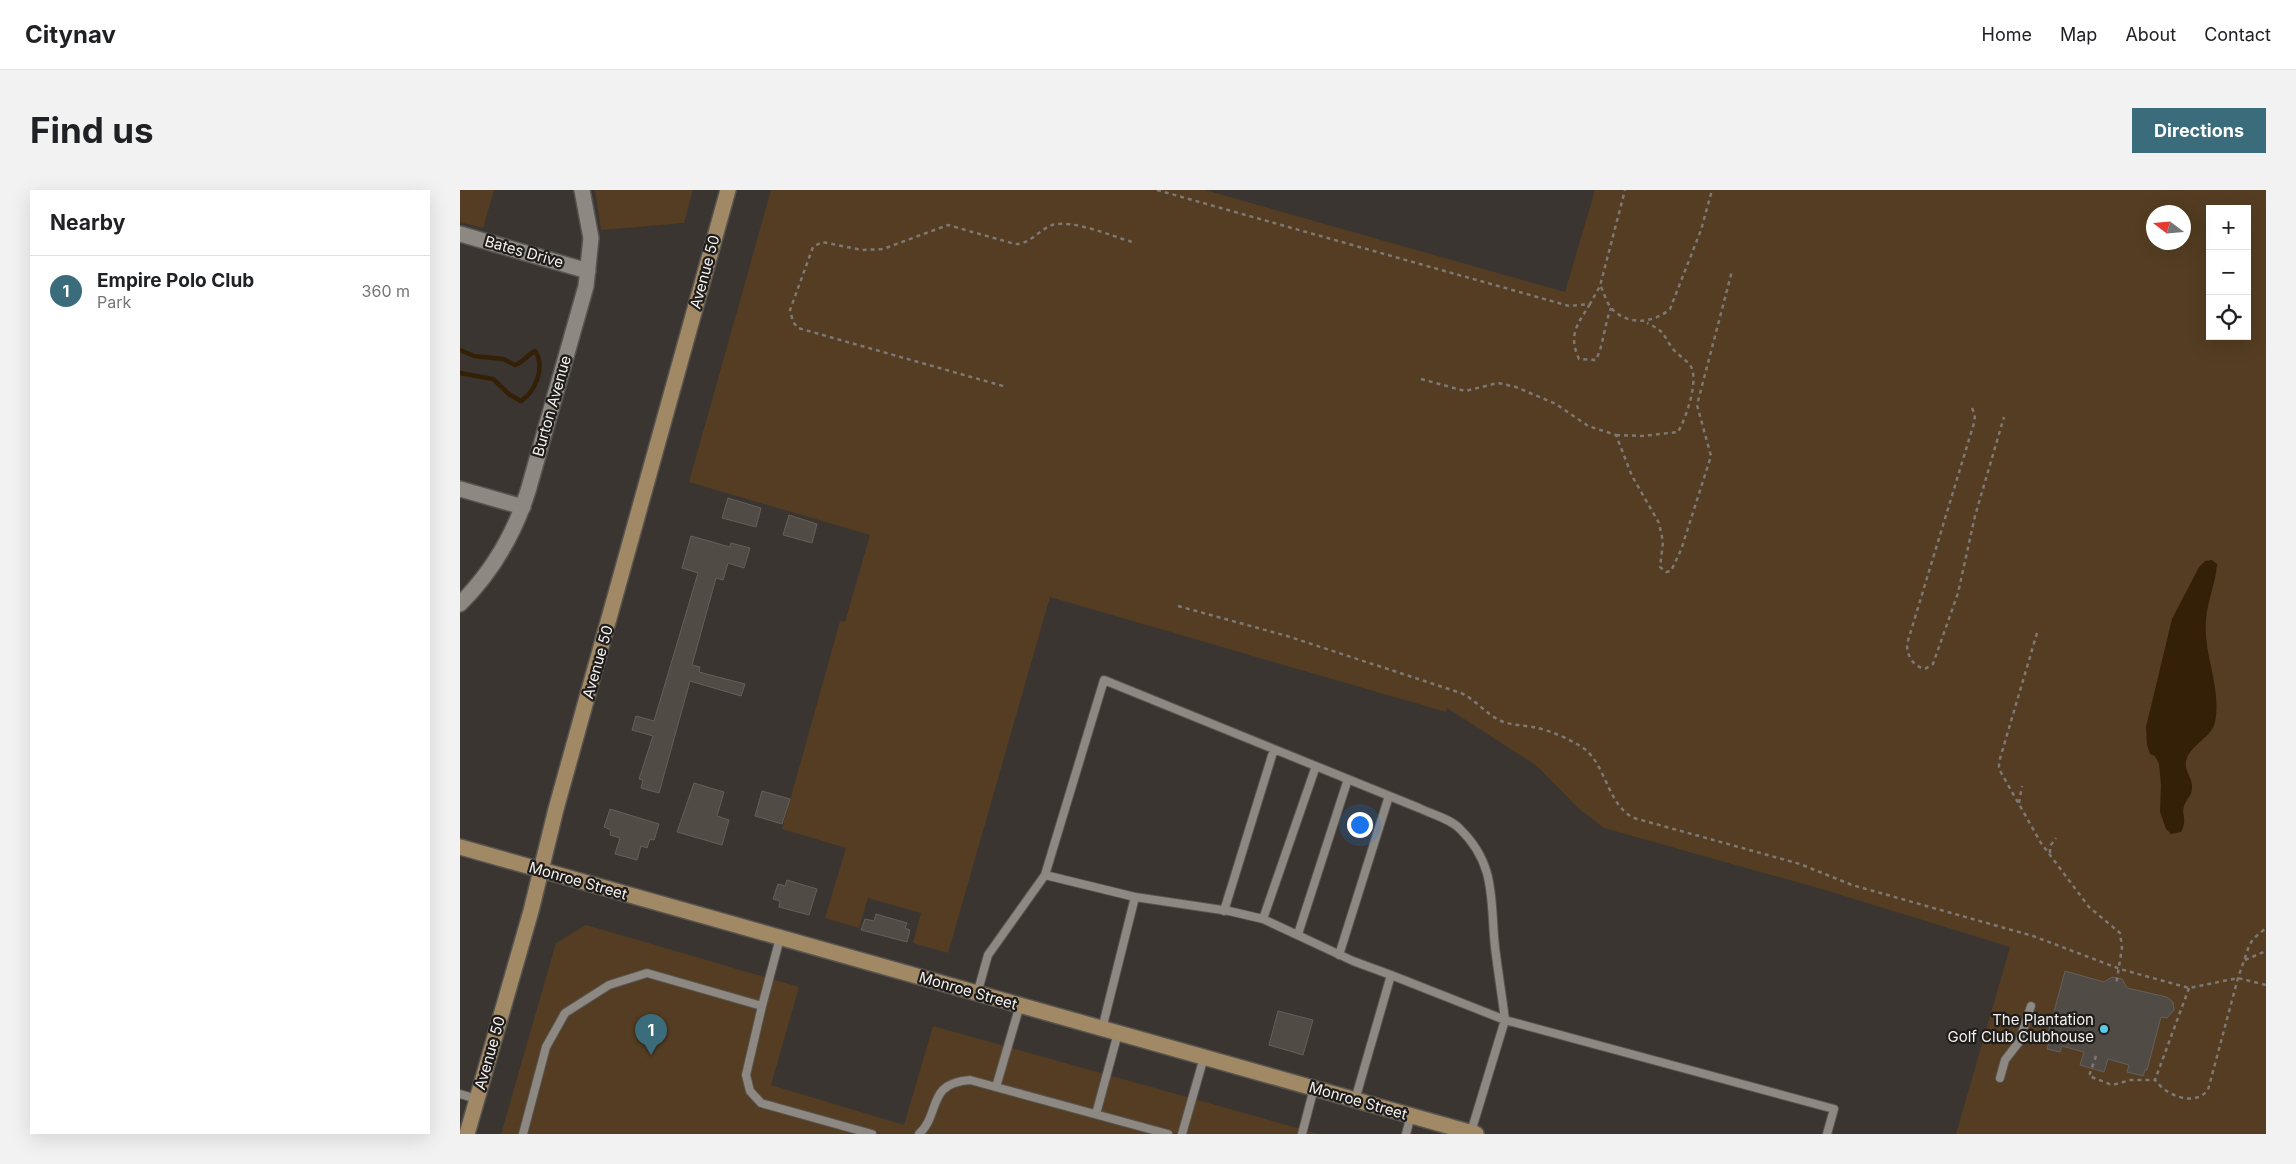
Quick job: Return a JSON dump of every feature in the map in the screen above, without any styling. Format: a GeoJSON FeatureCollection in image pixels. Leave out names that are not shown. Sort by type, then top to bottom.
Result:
{"type":"FeatureCollection","features":[{"type":"Feature","properties":{"kind":"main road","name":"Avenue 50"},"geometry":{"type":"LineString","coordinates":[[467,1134],[728,190]]}},
{"type":"Feature","properties":{"kind":"main road","name":"Monroe Street"},"geometry":{"type":"LineString","coordinates":[[460,847],[1474,1133]]}},
{"type":"Feature","properties":{"kind":"street","name":"Burton Avenue"},"geometry":{"type":"LineString","coordinates":[[460,604],[482,581],[498,559],[510,539],[523,507],[588,271],[591,238],[582,190]]}},
{"type":"Feature","properties":{"kind":"street","name":"Bates Drive"},"geometry":{"type":"LineString","coordinates":[[460,234],[588,271]]}},
{"type":"Feature","properties":{"kind":"street"},"geometry":{"type":"LineString","coordinates":[[460,489],[523,507]]}},
{"type":"Feature","properties":{"kind":"lane"},"geometry":{"type":"LineString","coordinates":[[977,994],[988,956],[1045,875],[1104,680],[1389,796],[1459,827],[1470,840],[1488,875],[1493,895],[1495,946],[1506,1020],[1474,1133]]}},
{"type":"Feature","properties":{"kind":"lane"},"geometry":{"type":"LineString","coordinates":[[1224,911],[1274,749]]}},
{"type":"Feature","properties":{"kind":"lane"},"geometry":{"type":"LineString","coordinates":[[1263,919],[1316,766]]}},
{"type":"Feature","properties":{"kind":"lane"},"geometry":{"type":"LineString","coordinates":[[1298,934],[1348,779]]}},
{"type":"Feature","properties":{"kind":"lane"},"geometry":{"type":"LineString","coordinates":[[1340,954],[1389,796]]}},
{"type":"Feature","properties":{"kind":"lane"},"geometry":{"type":"LineString","coordinates":[[1045,875],[1135,897],[1263,919],[1340,954],[1506,1020],[1834,1109],[1827,1134]]}},
{"type":"Feature","properties":{"kind":"lane"},"geometry":{"type":"LineString","coordinates":[[1102,1028],[1135,897]]}},
{"type":"Feature","properties":{"kind":"lane"},"geometry":{"type":"LineString","coordinates":[[780,938],[746,1075],[750,1091],[761,1103],[872,1134]]}},
{"type":"Feature","properties":{"kind":"lane"},"geometry":{"type":"LineString","coordinates":[[522,1134],[546,1047],[565,1013],[609,985],[647,973],[762,1006]]}},
{"type":"Feature","properties":{"kind":"lane"},"geometry":{"type":"LineString","coordinates":[[1355,1100],[1391,975]]}},
{"type":"Feature","properties":{"kind":"lane"},"geometry":{"type":"LineString","coordinates":[[996,1087],[1020,1006]]}},
{"type":"Feature","properties":{"kind":"lane"},"geometry":{"type":"LineString","coordinates":[[2000,1078],[2005,1060],[2019,1042],[2031,1006]]}},
{"type":"Feature","properties":{"kind":"lane"},"geometry":{"type":"LineString","coordinates":[[1096,1114],[1118,1033]]}},
{"type":"Feature","properties":{"kind":"lane"},"geometry":{"type":"LineString","coordinates":[[1182,1134],[1204,1057]]}},
{"type":"Feature","properties":{"kind":"lane"},"geometry":{"type":"LineString","coordinates":[[919,1134],[940,1092],[956,1081],[970,1080],[1168,1134]]}},
{"type":"Feature","properties":{"kind":"lane"},"geometry":{"type":"LineString","coordinates":[[1302,1134],[1314,1088]]}},
{"type":"Feature","properties":{"kind":"lane"},"geometry":{"type":"LineString","coordinates":[[460,1094],[477,1099]]}},
{"type":"Feature","properties":{"kind":"lane"},"geometry":{"type":"LineString","coordinates":[[1406,1134],[1411,1115]]}},
{"type":"Feature","properties":{"kind":"path"},"geometry":{"type":"LineString","coordinates":[[1158,190],[1569,306],[1590,304]]}},
{"type":"Feature","properties":{"kind":"path"},"geometry":{"type":"LineString","coordinates":[[1611,308],[1605,325],[1604,343],[1596,360],[1579,359],[1572,345],[1577,325],[1600,286],[1625,190]]}},
{"type":"Feature","properties":{"kind":"path"},"geometry":{"type":"LineString","coordinates":[[1646,322],[1660,318],[1670,309],[1701,230],[1712,190]]}},
{"type":"Feature","properties":{"kind":"path"},"geometry":{"type":"LineString","coordinates":[[1003,386],[798,328],[793,322],[790,310],[813,247],[822,242],[862,250],[883,249],[948,225],[1022,245],[1042,230],[1063,224],[1132,242]]}},
{"type":"Feature","properties":{"kind":"path"},"geometry":{"type":"LineString","coordinates":[[1616,435],[1632,476],[1659,523],[1663,542],[1660,567],[1666,572],[1671,571],[1681,550],[1711,456],[1697,405],[1732,271]]}},
{"type":"Feature","properties":{"kind":"path"},"geometry":{"type":"LineString","coordinates":[[1422,379],[1465,391],[1498,383],[1516,387],[1556,404],[1588,426],[1616,435],[1666,435],[1678,432],[1686,419],[1693,387],[1691,366],[1673,349],[1662,330],[1646,322],[1627,318],[1611,308],[1600,286]]}},
{"type":"Feature","properties":{"kind":"path"},"geometry":{"type":"LineString","coordinates":[[1972,408],[1975,415],[1974,423],[1907,644],[1911,659],[1919,667],[1925,669],[1933,664],[1958,593],[1975,516],[2004,417]]}},
{"type":"Feature","properties":{"kind":"path"},"geometry":{"type":"LineString","coordinates":[[1178,606],[1287,636],[1461,693],[1473,699],[1498,720],[1543,730],[1574,743],[1590,754],[1618,805],[1626,814],[1634,818],[1800,864],[1852,885],[2033,936],[2120,969],[2189,988],[2238,978],[2266,985]]}},
{"type":"Feature","properties":{"kind":"path"},"geometry":{"type":"LineString","coordinates":[[2037,633],[1999,762],[2001,775],[2050,854],[2089,907],[2120,933],[2122,948],[2116,985]]}},
{"type":"Feature","properties":{"kind":"path"},"geometry":{"type":"LineString","coordinates":[[2019,805],[2022,786]]}},
{"type":"Feature","properties":{"kind":"path"},"geometry":{"type":"LineString","coordinates":[[2050,854],[2050,846],[2056,838]]}},
{"type":"Feature","properties":{"kind":"path"},"geometry":{"type":"LineString","coordinates":[[2155,1080],[2161,1089],[2170,1094],[2192,1100],[2202,1097],[2208,1090],[2244,960],[2253,939],[2266,928]]}},
{"type":"Feature","properties":{"kind":"path"},"geometry":{"type":"LineString","coordinates":[[2244,960],[2266,951]]}},
{"type":"Feature","properties":{"kind":"path"},"geometry":{"type":"LineString","coordinates":[[2155,1080],[2189,988]]}},
{"type":"Feature","properties":{"kind":"path"},"geometry":{"type":"LineString","coordinates":[[2096,1056],[2089,1076],[2112,1085],[2131,1080],[2155,1080]]}},
{"type":"Feature","properties":{"kind":"shaded area"},"geometry":{"type":"Polygon","coordinates":[[[460,190],[494,190],[483,228],[460,222],[460,190]]]}},
{"type":"Feature","properties":{"kind":"shaded area"},"geometry":{"type":"Polygon","coordinates":[[[595,190],[693,190],[684,223],[601,230],[595,190]]]}},
{"type":"Feature","properties":{"kind":"shaded area"},"geometry":{"type":"Polygon","coordinates":[[[771,190],[1205,190],[1565,292],[1595,190],[2266,190],[2266,1134],[1956,1134],[2010,947],[1825,890],[1604,828],[1578,808],[1537,766],[1447,708],[1446,712],[1050,597],[948,953],[913,943],[921,913],[868,898],[859,928],[825,918],[846,848],[782,829],[840,621],[845,622],[870,535],[689,482],[771,190]]]}},
{"type":"Feature","properties":{"kind":"shaded area"},"geometry":{"type":"Polygon","coordinates":[[[2212,560],[2217,564],[2207,613],[2206,633],[2216,696],[2215,722],[2213,728],[2192,750],[2186,761],[2192,789],[2184,806],[2184,824],[2181,832],[2171,834],[2166,829],[2160,812],[2161,785],[2159,764],[2155,756],[2150,754],[2147,745],[2146,727],[2172,619],[2199,567],[2205,561],[2212,560]]]}},
{"type":"Feature","properties":{"kind":"shaded area"},"geometry":{"type":"Polygon","coordinates":[[[586,925],[799,987],[771,1085],[904,1125],[933,1026],[1319,1134],[501,1134],[556,943],[586,925]]]}},
{"type":"Feature","properties":{"kind":"building"},"geometry":{"type":"Polygon","coordinates":[[[728,498],[761,508],[756,527],[722,518],[728,498]]]}},
{"type":"Feature","properties":{"kind":"building"},"geometry":{"type":"Polygon","coordinates":[[[789,515],[817,524],[812,543],[783,535],[789,515]]]}},
{"type":"Feature","properties":{"kind":"building"},"geometry":{"type":"Polygon","coordinates":[[[691,536],[730,547],[731,543],[750,548],[744,568],[728,563],[723,580],[716,578],[692,665],[700,667],[699,672],[745,684],[741,696],[690,681],[659,793],[641,788],[643,780],[639,779],[653,736],[632,730],[636,716],[654,721],[698,573],[682,568],[691,536]]]}},
{"type":"Feature","properties":{"kind":"building"},"geometry":{"type":"Polygon","coordinates":[[[694,783],[724,792],[717,816],[729,820],[722,845],[677,832],[694,783]]]}},
{"type":"Feature","properties":{"kind":"building"},"geometry":{"type":"Polygon","coordinates":[[[762,791],[790,799],[782,824],[755,816],[762,791]]]}},
{"type":"Feature","properties":{"kind":"building"},"geometry":{"type":"Polygon","coordinates":[[[610,809],[659,824],[654,840],[650,839],[647,848],[641,846],[637,860],[615,854],[620,838],[610,835],[611,830],[604,827],[610,809]]]}},
{"type":"Feature","properties":{"kind":"building"},"geometry":{"type":"Polygon","coordinates":[[[787,880],[817,889],[809,915],[779,907],[780,901],[773,899],[778,884],[785,886],[787,880]]]}},
{"type":"Feature","properties":{"kind":"building"},"geometry":{"type":"Polygon","coordinates":[[[876,914],[907,923],[905,928],[910,930],[907,942],[861,930],[865,919],[874,921],[876,914]]]}},
{"type":"Feature","properties":{"kind":"building","name":"The Plantation Golf Club Clubhouse"},"geometry":{"type":"Polygon","coordinates":[[[2065,971],[2104,982],[2112,977],[2122,979],[2127,988],[2167,997],[2173,1002],[2174,1010],[2167,1018],[2161,1017],[2147,1070],[2145,1070],[2143,1076],[2127,1072],[2129,1065],[2108,1059],[2104,1072],[2080,1065],[2084,1052],[2062,1046],[2060,1052],[2047,1049],[2049,1042],[2046,1041],[2065,971]]]}},
{"type":"Feature","properties":{"kind":"building"},"geometry":{"type":"Polygon","coordinates":[[[1278,1011],[1313,1020],[1303,1055],[1269,1045],[1278,1011]]]}},
{"type":"Feature","properties":{"kind":"waterway"},"geometry":{"type":"LineString","coordinates":[[460,350],[474,356],[503,359],[515,365],[535,351],[539,364],[537,379],[531,392],[521,401],[510,395],[493,379],[460,373]]}},
{"type":"Feature","properties":{"kind":"place","name":"The Plantation Golf Club Clubhouse"},"geometry":{"type":"Point","coordinates":[2104,1029]}},
{"type":"Feature","properties":{"kind":"place","name":"Empire Polo Club"},"geometry":{"type":"Point","coordinates":[651,1055]}}]}
